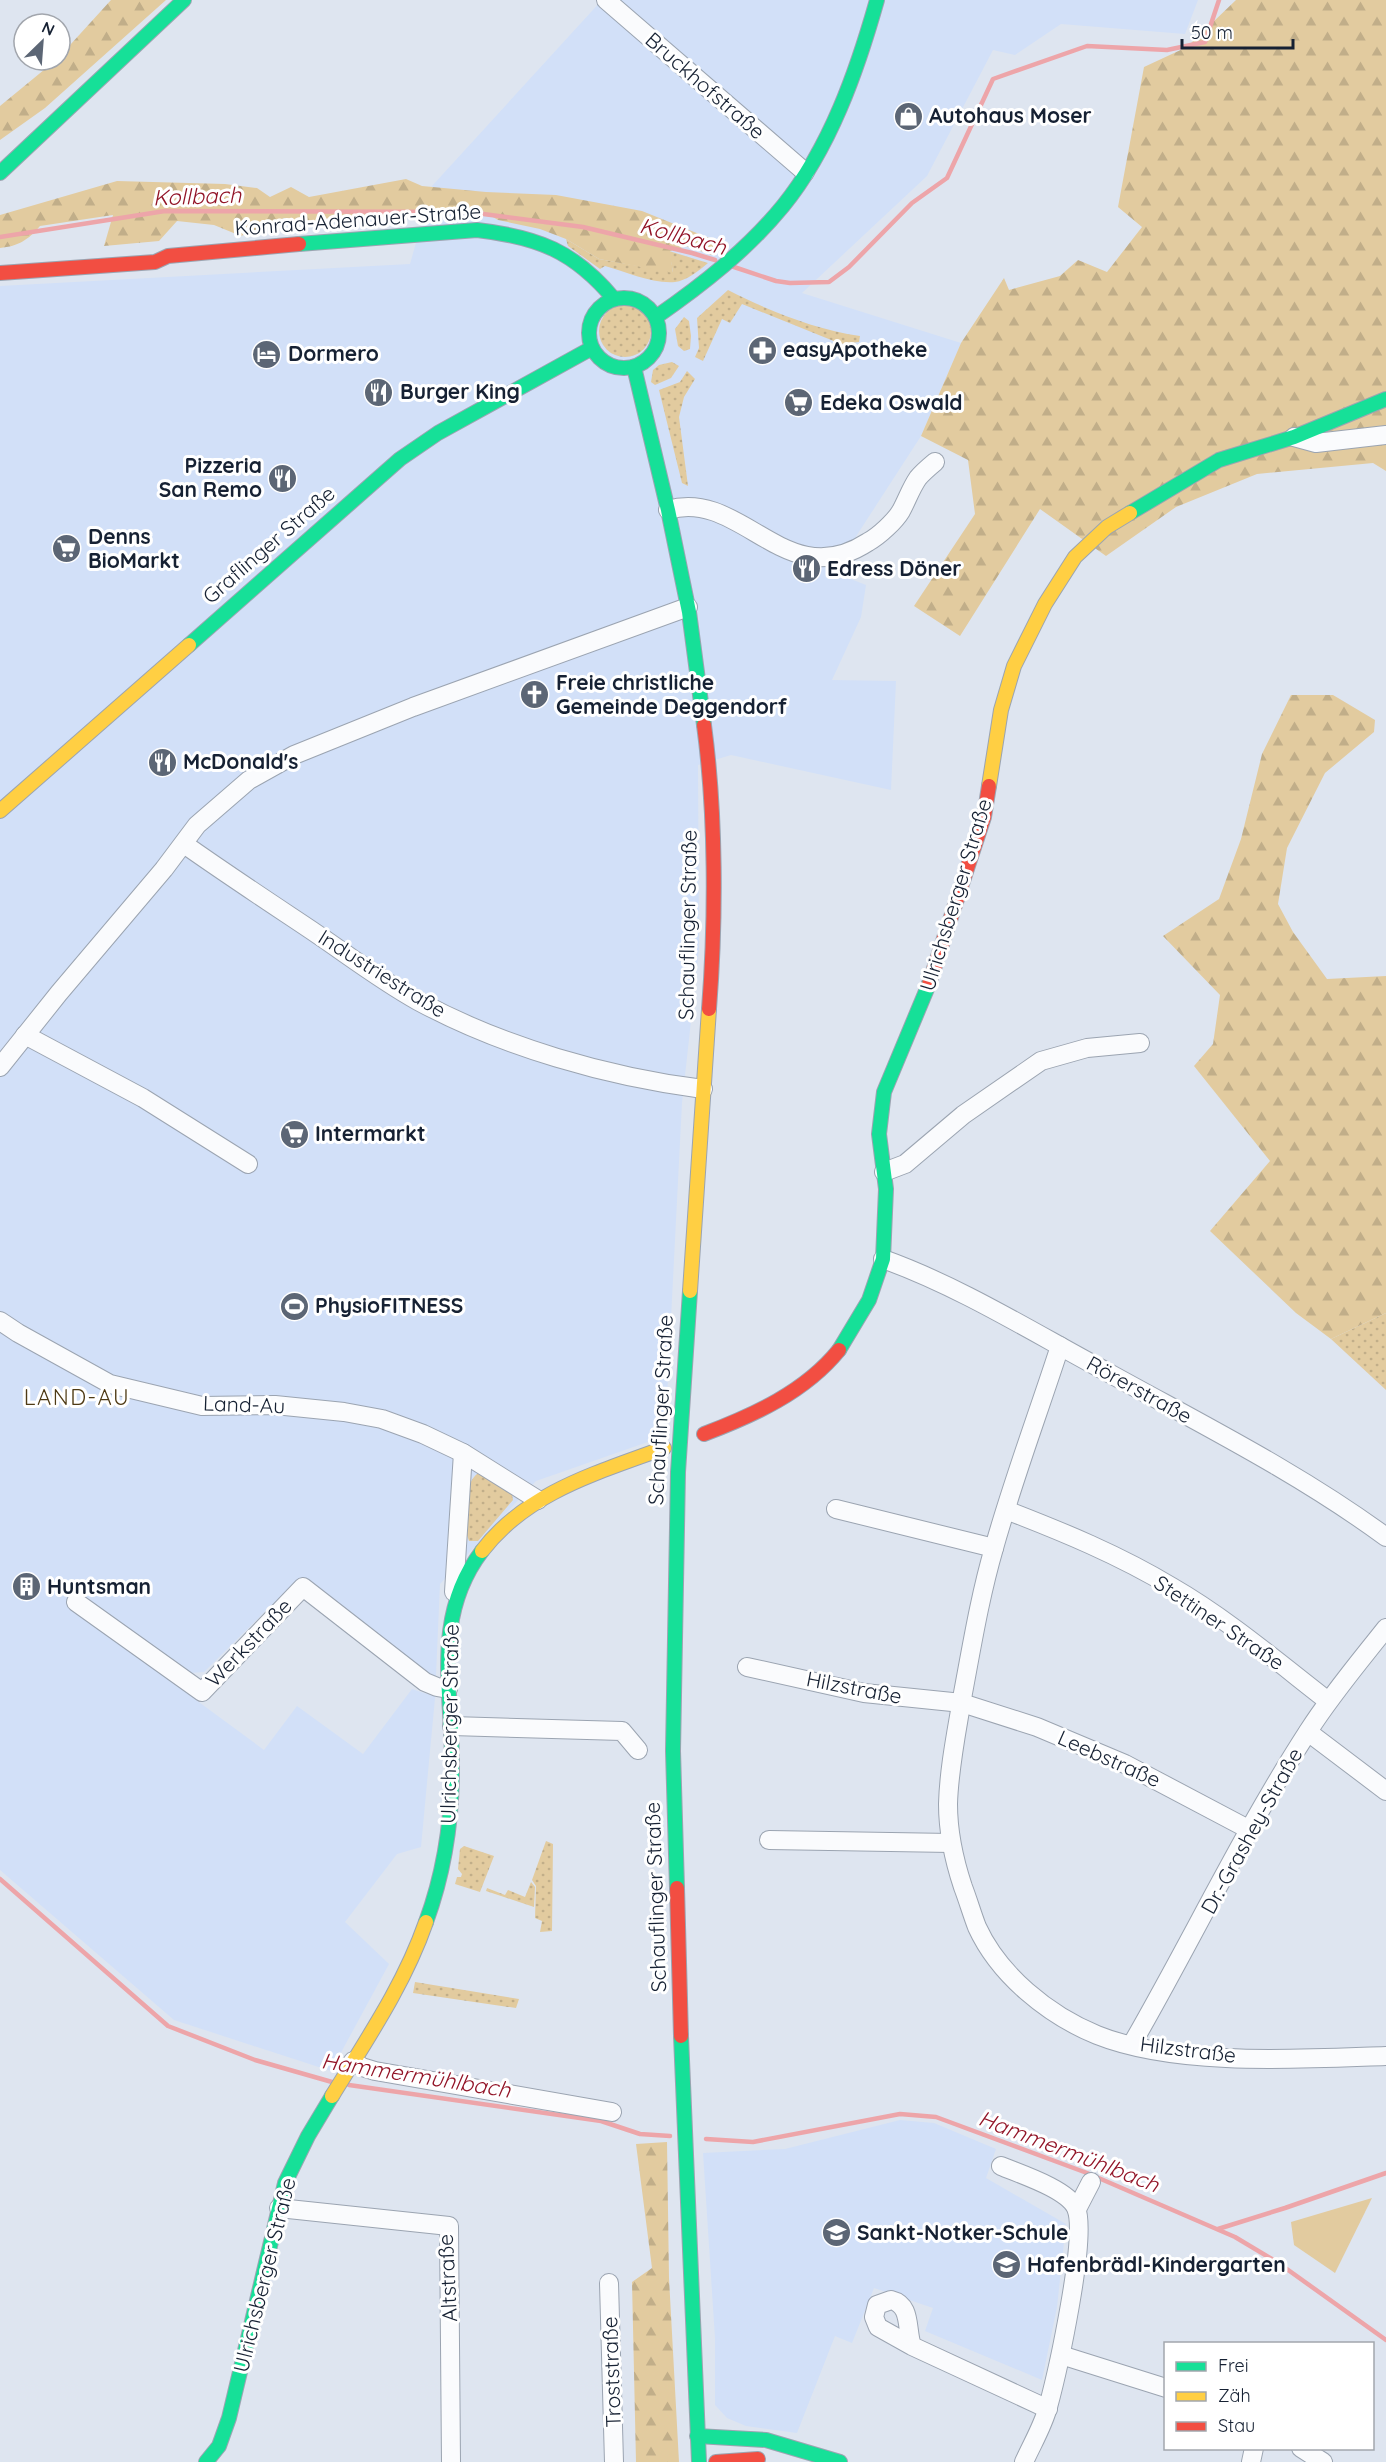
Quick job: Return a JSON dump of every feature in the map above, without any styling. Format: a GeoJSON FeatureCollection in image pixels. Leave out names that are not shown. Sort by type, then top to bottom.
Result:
{"type":"FeatureCollection","features":[{"type":"Feature","properties":{"kind":"street"},"geometry":{"type":"LineString","coordinates":[[0,173],[184,0]]}},
{"type":"Feature","properties":{"kind":"street","name":"Bruckhofstraße"},"geometry":{"type":"LineString","coordinates":[[606,0],[805,172]]}},
{"type":"Feature","properties":{"kind":"street"},"geometry":{"type":"LineString","coordinates":[[656,317],[717,274],[783,205],[805,172],[849,83],[877,0]]}},
{"type":"Feature","properties":{"kind":"street","name":"Konrad-Adenauer-Straße"},"geometry":{"type":"LineString","coordinates":[[0,273],[155,262],[168,256],[194,253],[477,230],[516,234],[548,245],[576,259],[597,277],[614,299]]}},
{"type":"Feature","properties":{"kind":"street","name":"Konrad-Adenauer-Straße"},"geometry":{"type":"LineString","coordinates":[[155,262],[168,267],[227,264],[391,246],[470,241],[501,243],[566,268],[585,286],[599,308]]}},
{"type":"Feature","properties":{"kind":"street"},"geometry":{"type":"LineString","coordinates":[[626,297],[638,300],[649,307],[656,317],[660,330],[657,346],[645,362],[634,367],[621,368],[609,365],[599,358],[592,348],[589,337],[590,324],[599,308],[614,299],[626,297]]}},
{"type":"Feature","properties":{"kind":"street","name":"Graflinger Straße"},"geometry":{"type":"LineString","coordinates":[[0,811],[400,459],[438,433],[592,348]]}},
{"type":"Feature","properties":{"kind":"street","name":"Schauflinger Straße"},"geometry":{"type":"LineString","coordinates":[[634,367],[688,607],[706,739],[712,820],[712,972],[678,1472],[673,1751],[684,2121],[699,2462]]}},
{"type":"Feature","properties":{"kind":"street","name":"Ulrichsberger Straße"},"geometry":{"type":"LineString","coordinates":[[704,1434],[736,1422],[804,1386],[824,1370],[846,1342],[870,1300],[883,1259],[886,1189],[879,1134],[884,1092],[927,988],[984,818],[1001,710],[1014,666],[1045,604],[1075,557],[1107,527],[1219,460],[1294,437],[1386,399]]}},
{"type":"Feature","properties":{"kind":"street"},"geometry":{"type":"LineString","coordinates":[[1294,437],[1316,443],[1386,435]]}},
{"type":"Feature","properties":{"kind":"street"},"geometry":{"type":"LineString","coordinates":[[668,510],[682,506],[706,508],[802,557],[832,559],[868,542],[900,514],[919,477],[934,462]]}},
{"type":"Feature","properties":{"kind":"street"},"geometry":{"type":"LineString","coordinates":[[0,1067],[184,844],[197,825],[241,788],[281,761],[413,707],[688,607]]}},
{"type":"Feature","properties":{"kind":"street","name":"Industriestraße"},"geometry":{"type":"LineString","coordinates":[[184,844],[370,971],[442,1013],[530,1048],[617,1074],[650,1082],[703,1089]]}},
{"type":"Feature","properties":{"kind":"street"},"geometry":{"type":"LineString","coordinates":[[25,1035],[143,1098],[248,1164]]}},
{"type":"Feature","properties":{"kind":"street"},"geometry":{"type":"LineString","coordinates":[[884,1172],[905,1164],[963,1115],[1041,1061],[1087,1048],[1140,1043]]}},
{"type":"Feature","properties":{"kind":"street","name":"Rörerstraße"},"geometry":{"type":"LineString","coordinates":[[883,1259],[910,1269],[1060,1346],[1276,1466],[1337,1503],[1386,1537]]}},
{"type":"Feature","properties":{"kind":"street","name":"Land-Au"},"geometry":{"type":"LineString","coordinates":[[0,1321],[110,1384],[202,1406],[275,1405],[344,1412],[382,1419],[423,1434],[463,1453],[538,1500]]}},
{"type":"Feature","properties":{"kind":"street","name":"Hilzstraße"},"geometry":{"type":"LineString","coordinates":[[1060,1346],[1019,1463],[994,1548],[982,1596],[952,1760],[949,1794],[951,1843],[958,1871],[978,1928],[999,1963],[1027,1991],[1059,2016],[1097,2035],[1150,2050],[1205,2056],[1279,2058],[1386,2056]]}},
{"type":"Feature","properties":{"kind":"street","name":"Ulrichsberger Straße"},"geometry":{"type":"LineString","coordinates":[[206,2462],[219,2446],[229,2418],[279,2208],[294,2162],[401,1981],[414,1954],[434,1900],[447,1842],[453,1780],[452,1726],[448,1689],[448,1634],[454,1605],[468,1573],[492,1535],[538,1500],[568,1484],[664,1448]]}},
{"type":"Feature","properties":{"kind":"street"},"geometry":{"type":"LineString","coordinates":[[454,1605],[463,1453]]}},
{"type":"Feature","properties":{"kind":"street"},"geometry":{"type":"LineString","coordinates":[[836,1509],[994,1548]]}},
{"type":"Feature","properties":{"kind":"street","name":"Stettiner Straße"},"geometry":{"type":"LineString","coordinates":[[1006,1509],[1081,1539],[1173,1587],[1329,1701]]}},
{"type":"Feature","properties":{"kind":"street","name":"Werkstraße"},"geometry":{"type":"LineString","coordinates":[[76,1602],[202,1692],[303,1587],[425,1682],[448,1689]]}},
{"type":"Feature","properties":{"kind":"street","name":"Dr.-Grashey-Straße"},"geometry":{"type":"LineString","coordinates":[[1132,2044],[1250,1830],[1308,1732],[1329,1701],[1386,1628]]}},
{"type":"Feature","properties":{"kind":"street","name":"Hilzstraße"},"geometry":{"type":"LineString","coordinates":[[747,1667],[864,1693],[962,1703]]}},
{"type":"Feature","properties":{"kind":"street","name":"Leebstraße"},"geometry":{"type":"LineString","coordinates":[[962,1703],[1037,1727],[1125,1764],[1250,1830]]}},
{"type":"Feature","properties":{"kind":"street"},"geometry":{"type":"LineString","coordinates":[[452,1726],[622,1731],[638,1750]]}},
{"type":"Feature","properties":{"kind":"street"},"geometry":{"type":"LineString","coordinates":[[1308,1732],[1386,1791]]}},
{"type":"Feature","properties":{"kind":"street"},"geometry":{"type":"LineString","coordinates":[[769,1840],[951,1843]]}},
{"type":"Feature","properties":{"kind":"street"},"geometry":{"type":"LineString","coordinates":[[350,2067],[362,2067],[612,2112]]}},
{"type":"Feature","properties":{"kind":"street"},"geometry":{"type":"LineString","coordinates":[[1001,2166],[1054,2189],[1068,2198],[1077,2209]]}},
{"type":"Feature","properties":{"kind":"street"},"geometry":{"type":"LineString","coordinates":[[1024,2462],[1048,2409],[1061,2355],[1078,2239],[1077,2209],[1090,2182]]}},
{"type":"Feature","properties":{"kind":"street","name":"Altstraße"},"geometry":{"type":"LineString","coordinates":[[279,2208],[449,2226],[451,2462]]}},
{"type":"Feature","properties":{"kind":"street","name":"Troststraße"},"geometry":{"type":"LineString","coordinates":[[609,2283],[614,2462]]}},
{"type":"Feature","properties":{"kind":"street"},"geometry":{"type":"LineString","coordinates":[[912,2346],[1048,2409]]}},
{"type":"Feature","properties":{"kind":"street"},"geometry":{"type":"LineString","coordinates":[[1061,2355],[1164,2387]]}},
{"type":"Feature","properties":{"kind":"street"},"geometry":{"type":"LineString","coordinates":[[697,2436],[757,2438],[840,2462]]}},
{"type":"Feature","properties":{"kind":"street"},"geometry":{"type":"LineString","coordinates":[[716,2462],[755,2460],[791,2449]]}},
{"type":"Feature","properties":{"kind":"street"},"geometry":{"type":"LineString","coordinates":[[1304,2450],[1323,2462]]}},
{"type":"Feature","properties":{"kind":"shaded area"},"geometry":{"type":"Polygon","coordinates":[[[602,0],[1198,0],[1185,34],[1061,24],[1015,55],[993,50],[927,176],[802,293],[961,343],[921,436],[833,572],[866,585],[861,617],[832,680],[896,681],[891,790],[731,755],[698,765],[699,948],[682,1103],[665,1436],[536,1481],[440,1584],[435,1698],[421,1847],[397,1854],[345,1922],[389,1964],[331,2071],[174,2020],[0,1870],[0,286],[410,264],[432,186],[602,0]],[[298,1579],[204,1672],[162,1675],[264,1750],[297,1706],[363,1754],[412,1689],[433,1696],[298,1579]]]}},
{"type":"Feature","properties":{"kind":"shaded area","name":"Sankt-Notker-Schule"},"geometry":{"type":"Polygon","coordinates":[[[900,2120],[934,2123],[996,2149],[986,2178],[1066,2224],[1057,2307],[1042,2380],[925,2331],[933,2308],[874,2288],[852,2343],[835,2336],[797,2433],[746,2426],[727,2418],[715,2405],[715,2338],[703,2153],[785,2149],[900,2120]]]}},
{"type":"Feature","properties":{"kind":"green space"},"geometry":{"type":"Polygon","coordinates":[[[111,0],[166,0],[45,108],[0,140],[0,106],[41,72],[72,72],[72,43],[111,0]]]}},
{"type":"Feature","properties":{"kind":"green space"},"geometry":{"type":"Polygon","coordinates":[[[1236,0],[1386,0],[1386,471],[1373,463],[1257,474],[1176,507],[1106,556],[1040,509],[960,636],[914,606],[975,514],[968,460],[921,436],[961,343],[1004,278],[1009,290],[1060,276],[1078,260],[1107,272],[1142,227],[1118,207],[1144,67],[1187,47],[1236,0]]]}},
{"type":"Feature","properties":{"kind":"green space"},"geometry":{"type":"Polygon","coordinates":[[[406,179],[422,186],[556,195],[642,211],[714,240],[712,255],[686,246],[670,251],[673,273],[599,259],[566,239],[540,229],[498,220],[479,209],[445,208],[387,217],[329,218],[307,225],[284,218],[241,236],[214,225],[177,221],[159,241],[104,246],[113,215],[40,226],[23,241],[13,246],[0,248],[0,215],[117,181],[225,184],[257,188],[270,197],[291,187],[309,197],[406,179]]]}},
{"type":"Feature","properties":{"kind":"green space"},"geometry":{"type":"Polygon","coordinates":[[[566,239],[599,259],[673,272],[669,251],[708,263],[684,280],[658,281],[605,266],[600,269],[568,246],[566,239]]]}},
{"type":"Feature","properties":{"kind":"green space"},"geometry":{"type":"Polygon","coordinates":[[[728,290],[792,318],[826,329],[860,336],[859,342],[841,344],[742,304],[730,323],[722,319],[703,361],[695,357],[699,348],[697,318],[728,290]]]}},
{"type":"Feature","properties":{"kind":"green space"},"geometry":{"type":"Polygon","coordinates":[[[620,305],[630,305],[644,312],[651,331],[644,350],[630,357],[620,357],[610,353],[603,346],[599,336],[599,326],[603,316],[610,309],[620,305]]]}},
{"type":"Feature","properties":{"kind":"green space"},"geometry":{"type":"Polygon","coordinates":[[[684,317],[689,321],[691,336],[690,349],[684,351],[678,346],[675,329],[684,317]]]}},
{"type":"Feature","properties":{"kind":"green space"},"geometry":{"type":"Polygon","coordinates":[[[672,362],[679,366],[671,378],[655,385],[651,382],[653,370],[659,365],[672,362]]]}},
{"type":"Feature","properties":{"kind":"green space"},"geometry":{"type":"Polygon","coordinates":[[[687,371],[695,379],[684,397],[679,417],[688,486],[682,483],[659,390],[680,382],[687,371]]]}},
{"type":"Feature","properties":{"kind":"green space"},"geometry":{"type":"Polygon","coordinates":[[[1291,695],[1333,695],[1375,720],[1374,732],[1325,773],[1287,848],[1278,904],[1293,932],[1327,979],[1386,976],[1386,1313],[1331,1339],[1296,1313],[1210,1231],[1270,1161],[1194,1066],[1213,1044],[1220,995],[1163,936],[1219,899],[1241,839],[1262,754],[1291,695]]]}},
{"type":"Feature","properties":{"kind":"green space"},"geometry":{"type":"Polygon","coordinates":[[[1386,1313],[1386,1390],[1331,1339],[1386,1313]]]}},
{"type":"Feature","properties":{"kind":"green space"},"geometry":{"type":"Polygon","coordinates":[[[482,1471],[511,1490],[513,1500],[478,1541],[469,1541],[466,1518],[468,1490],[475,1476],[482,1471]]]}},
{"type":"Feature","properties":{"kind":"green space"},"geometry":{"type":"Polygon","coordinates":[[[546,1841],[553,1844],[552,1931],[540,1932],[542,1921],[535,1918],[536,1886],[532,1880],[546,1841]]]}},
{"type":"Feature","properties":{"kind":"green space"},"geometry":{"type":"Polygon","coordinates":[[[464,1846],[494,1856],[480,1892],[455,1884],[457,1877],[461,1877],[462,1874],[458,1869],[460,1849],[464,1846]]]}},
{"type":"Feature","properties":{"kind":"green space"},"geometry":{"type":"Polygon","coordinates":[[[531,1882],[535,1887],[534,1907],[486,1891],[487,1888],[505,1895],[508,1890],[525,1897],[531,1882]]]}},
{"type":"Feature","properties":{"kind":"green space"},"geometry":{"type":"Polygon","coordinates":[[[415,1982],[519,1999],[516,2008],[413,1993],[415,1982]]]}},
{"type":"Feature","properties":{"kind":"green space"},"geometry":{"type":"Polygon","coordinates":[[[667,2142],[669,2278],[679,2462],[636,2462],[632,2282],[652,2268],[636,2144],[667,2142]]]}},
{"type":"Feature","properties":{"kind":"green space"},"geometry":{"type":"Polygon","coordinates":[[[1372,2198],[1335,2273],[1294,2245],[1291,2222],[1372,2198]]]}},
{"type":"Feature","properties":{"kind":"waterway","name":"Kollbach"},"geometry":{"type":"LineString","coordinates":[[734,267],[776,281],[829,282],[849,267],[912,203],[947,178],[993,79],[1087,46],[1167,50],[1205,42],[1219,0]]}},
{"type":"Feature","properties":{"kind":"waterway","name":"Kollbach"},"geometry":{"type":"LineString","coordinates":[[0,237],[165,211],[468,212],[583,227],[715,260]]}},
{"type":"Feature","properties":{"kind":"waterway","name":"Hammermühlbach"},"geometry":{"type":"LineString","coordinates":[[0,1879],[168,2026],[255,2060],[332,2082]]}},
{"type":"Feature","properties":{"kind":"waterway","name":"Hammermühlbach"},"geometry":{"type":"LineString","coordinates":[[349,2085],[601,2121],[640,2134],[670,2136]]}},
{"type":"Feature","properties":{"kind":"waterway","name":"Hammermühlbach"},"geometry":{"type":"LineString","coordinates":[[706,2139],[753,2142],[900,2114],[936,2117],[1087,2173],[1235,2237],[1277,2262],[1386,2340]]}},
{"type":"Feature","properties":{"kind":"waterway"},"geometry":{"type":"LineString","coordinates":[[1218,2229],[1386,2173]]}},
{"type":"Feature","properties":{"kind":"traffic: fast"},"geometry":{"type":"LineString","coordinates":[[0,173],[184,0]]}},
{"type":"Feature","properties":{"kind":"traffic: fast"},"geometry":{"type":"LineString","coordinates":[[656,317],[739,252],[769,222],[800,183],[815,159],[840,108],[877,0]]}},
{"type":"Feature","properties":{"kind":"traffic: fast"},"geometry":{"type":"LineString","coordinates":[[299,244],[477,230],[499,233],[537,242],[569,258],[584,269],[614,299]]}},
{"type":"Feature","properties":{"kind":"traffic: fast"},"geometry":{"type":"LineString","coordinates":[[631,298],[644,304],[653,313],[657,319],[659,333],[657,347],[649,358],[638,366],[617,368],[599,358],[591,347],[589,326],[599,308],[610,300],[631,298]]}},
{"type":"Feature","properties":{"kind":"traffic: fast"},"geometry":{"type":"LineString","coordinates":[[189,645],[400,459],[438,433],[592,348]]}},
{"type":"Feature","properties":{"kind":"traffic: fast"},"geometry":{"type":"LineString","coordinates":[[634,367],[668,510],[689,612],[704,725]]}},
{"type":"Feature","properties":{"kind":"traffic: fast"},"geometry":{"type":"LineString","coordinates":[[1130,513],[1219,460],[1294,437],[1386,399]]}},
{"type":"Feature","properties":{"kind":"traffic: fast"},"geometry":{"type":"LineString","coordinates":[[839,1350],[869,1300],[883,1259],[886,1189],[879,1134],[884,1092],[929,984]]}},
{"type":"Feature","properties":{"kind":"traffic: fast"},"geometry":{"type":"LineString","coordinates":[[677,1888],[673,1751],[678,1472],[690,1291]]}},
{"type":"Feature","properties":{"kind":"traffic: fast"},"geometry":{"type":"LineString","coordinates":[[426,1922],[438,1885],[446,1847],[450,1808],[452,1769],[448,1684],[450,1629],[466,1576],[482,1551]]}},
{"type":"Feature","properties":{"kind":"traffic: fast"},"geometry":{"type":"LineString","coordinates":[[681,2036],[699,2462]]}},
{"type":"Feature","properties":{"kind":"traffic: fast"},"geometry":{"type":"LineString","coordinates":[[206,2462],[219,2446],[229,2418],[285,2183],[308,2136],[332,2096]]}},
{"type":"Feature","properties":{"kind":"traffic: fast"},"geometry":{"type":"LineString","coordinates":[[697,2436],[766,2440],[840,2462]]}},
{"type":"Feature","properties":{"kind":"traffic: slow"},"geometry":{"type":"LineString","coordinates":[[989,786],[1001,710],[1014,666],[1045,604],[1075,557],[1107,527],[1130,513]]}},
{"type":"Feature","properties":{"kind":"traffic: slow"},"geometry":{"type":"LineString","coordinates":[[0,811],[189,645]]}},
{"type":"Feature","properties":{"kind":"traffic: slow"},"geometry":{"type":"LineString","coordinates":[[690,1291],[709,1009]]}},
{"type":"Feature","properties":{"kind":"traffic: slow"},"geometry":{"type":"LineString","coordinates":[[482,1551],[500,1531],[542,1499],[589,1476],[664,1448]]}},
{"type":"Feature","properties":{"kind":"traffic: slow"},"geometry":{"type":"LineString","coordinates":[[332,2096],[396,1990],[426,1922]]}},
{"type":"Feature","properties":{"kind":"traffic: jam"},"geometry":{"type":"LineString","coordinates":[[0,273],[155,262],[168,256],[299,244]]}},
{"type":"Feature","properties":{"kind":"traffic: jam"},"geometry":{"type":"LineString","coordinates":[[704,725],[711,794],[714,867],[709,1009]]}},
{"type":"Feature","properties":{"kind":"traffic: jam"},"geometry":{"type":"LineString","coordinates":[[929,984],[984,817],[989,786]]}},
{"type":"Feature","properties":{"kind":"traffic: jam"},"geometry":{"type":"LineString","coordinates":[[704,1434],[760,1410],[795,1390],[811,1378],[839,1350]]}},
{"type":"Feature","properties":{"kind":"traffic: jam"},"geometry":{"type":"LineString","coordinates":[[677,1888],[681,2036]]}},
{"type":"Feature","properties":{"kind":"traffic: jam"},"geometry":{"type":"LineString","coordinates":[[716,2462],[758,2459]]}},
{"type":"Feature","properties":{"kind":"place","name":"Autohaus Moser"},"geometry":{"type":"Point","coordinates":[908,116]}},
{"type":"Feature","properties":{"kind":"place","name":"easyApotheke"},"geometry":{"type":"Point","coordinates":[762,350]}},
{"type":"Feature","properties":{"kind":"place","name":"Dormero"},"geometry":{"type":"Point","coordinates":[267,354]}},
{"type":"Feature","properties":{"kind":"place","name":"Burger King"},"geometry":{"type":"Point","coordinates":[379,392]}},
{"type":"Feature","properties":{"kind":"place","name":"Edeka Oswald"},"geometry":{"type":"Point","coordinates":[799,403]}},
{"type":"Feature","properties":{"kind":"place","name":"Pizzeria San Remo"},"geometry":{"type":"Point","coordinates":[283,478]}},
{"type":"Feature","properties":{"kind":"place","name":"Denns BioMarkt"},"geometry":{"type":"Point","coordinates":[67,549]}},
{"type":"Feature","properties":{"kind":"place","name":"Edress Döner"},"geometry":{"type":"Point","coordinates":[806,569]}},
{"type":"Feature","properties":{"kind":"place","name":"Freie christliche Gemeinde Deggendorf"},"geometry":{"type":"Point","coordinates":[535,695]}},
{"type":"Feature","properties":{"kind":"place","name":"McDonald's"},"geometry":{"type":"Point","coordinates":[162,762]}},
{"type":"Feature","properties":{"kind":"place","name":"Intermarkt"},"geometry":{"type":"Point","coordinates":[294,1134]}},
{"type":"Feature","properties":{"kind":"place","name":"PhysioFITNESS"},"geometry":{"type":"Point","coordinates":[294,1306]}},
{"type":"Feature","properties":{"kind":"place","name":"Huntsman"},"geometry":{"type":"Point","coordinates":[26,1587]}},
{"type":"Feature","properties":{"kind":"place","name":"Sankt-Notker-Schule"},"geometry":{"type":"Point","coordinates":[836,2233]}},
{"type":"Feature","properties":{"kind":"place","name":"Hafenbrädl-Kindergarten"},"geometry":{"type":"Point","coordinates":[1006,2265]}},
{"type":"Feature","properties":{"kind":"district","name":"LAND-AU"},"geometry":{"type":"Point","coordinates":[77,1397]}}]}
